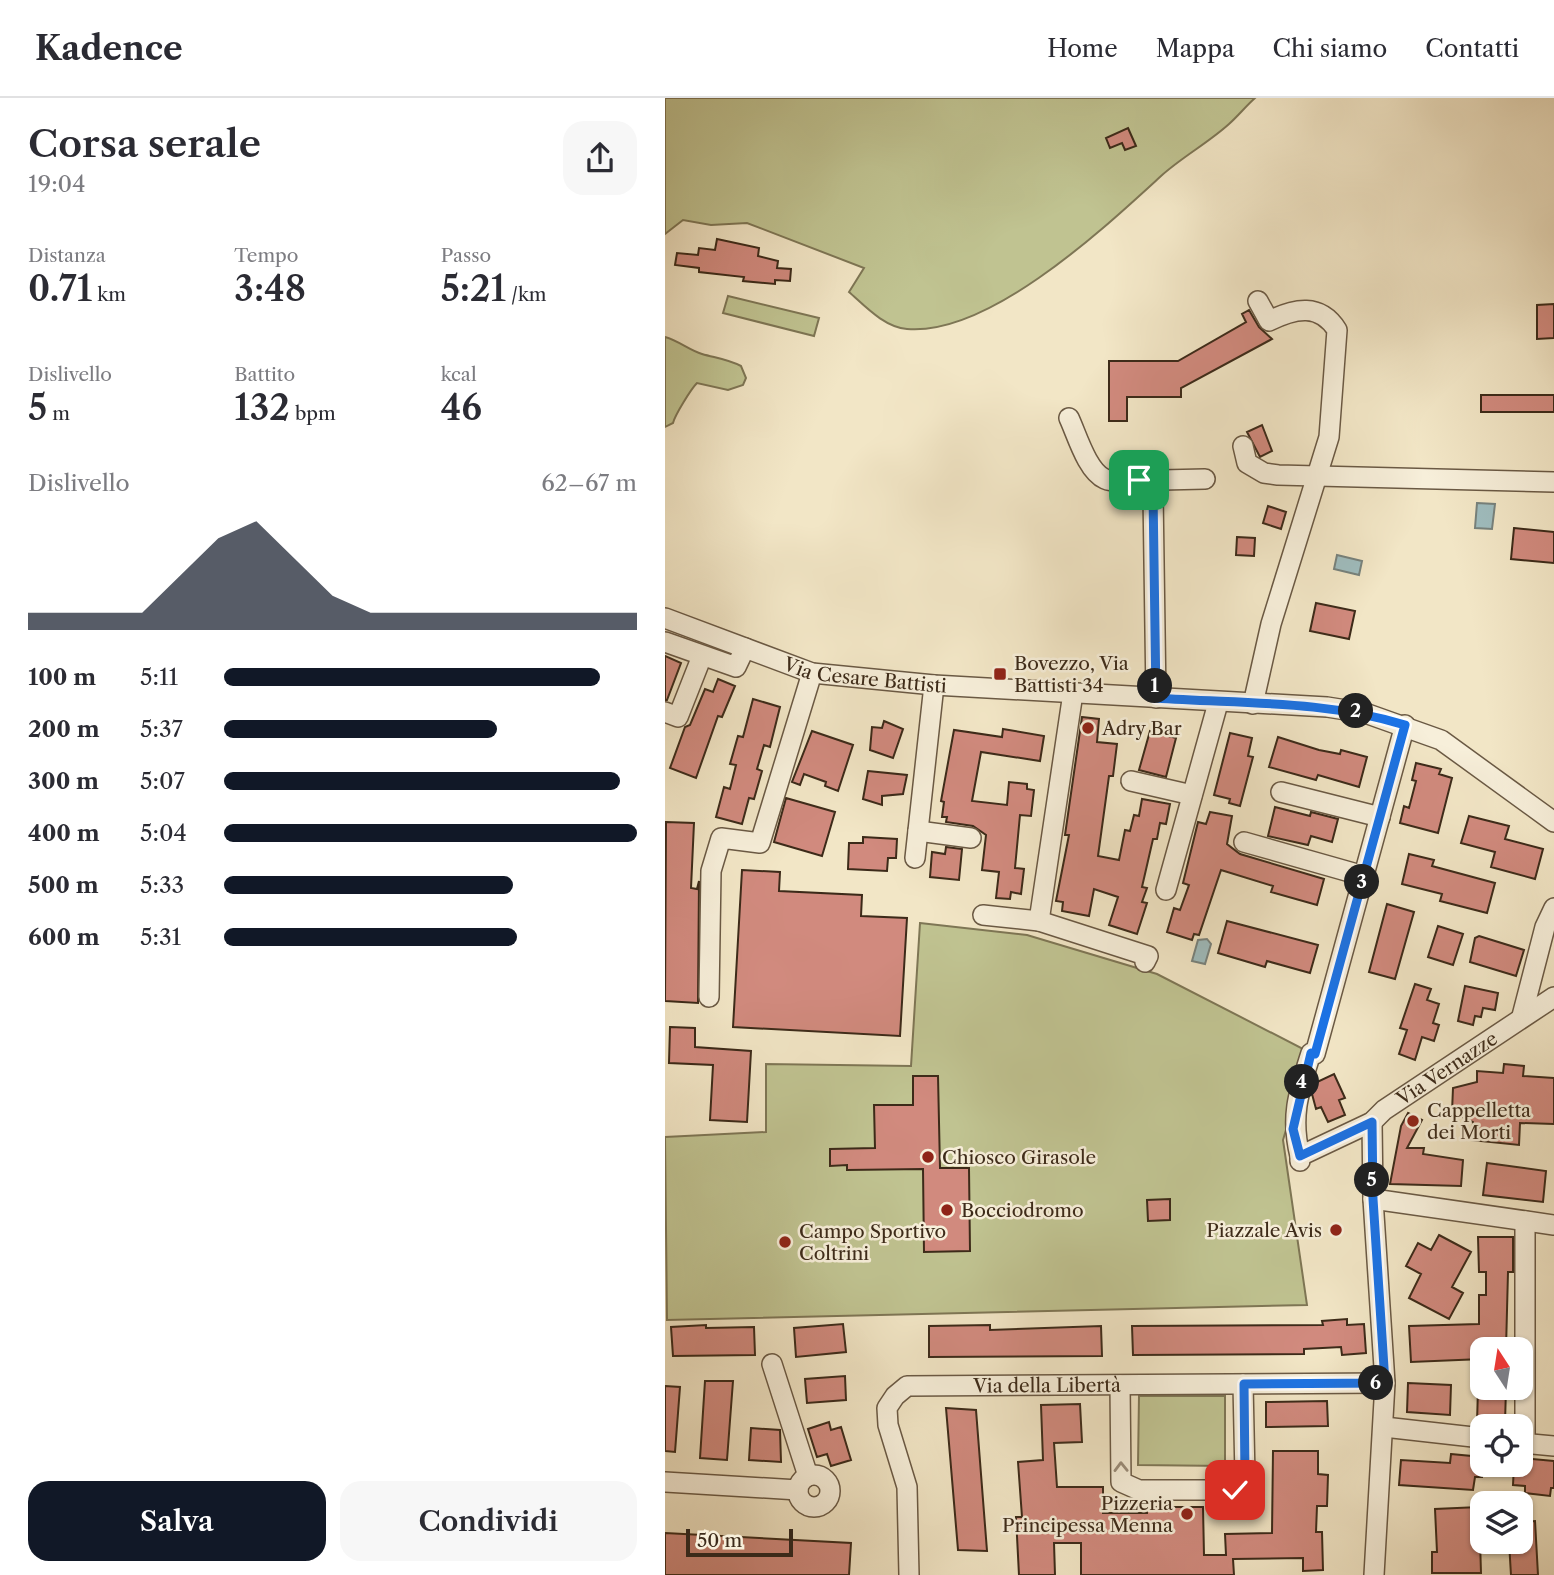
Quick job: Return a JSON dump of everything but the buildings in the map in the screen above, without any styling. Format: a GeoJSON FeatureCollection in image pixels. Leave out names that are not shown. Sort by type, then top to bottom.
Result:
{"type":"FeatureCollection","features":[{"type":"Feature","properties":{"kind":"street"},"geometry":{"type":"LineString","coordinates":[[1253,704],[1271,624],[1311,477],[1329,437],[1337,330],[1329,317],[1317,311],[1283,314],[1269,321],[1258,301]]}},
{"type":"Feature","properties":{"kind":"street"},"geometry":{"type":"LineString","coordinates":[[1069,418],[1094,470],[1105,479],[1139,480],[1149,485],[1153,493]]}},
{"type":"Feature","properties":{"kind":"street"},"geometry":{"type":"LineString","coordinates":[[1243,446],[1247,463],[1263,473],[1311,477],[1554,482]]}},
{"type":"Feature","properties":{"kind":"street"},"geometry":{"type":"LineString","coordinates":[[1156,698],[1154,485],[1162,480],[1205,479]]}},
{"type":"Feature","properties":{"kind":"street","name":"Via Cesare Battisti"},"geometry":{"type":"LineString","coordinates":[[665,618],[812,673],[934,685],[1217,703],[1327,707],[1365,713],[1441,740],[1554,822]]}},
{"type":"Feature","properties":{"kind":"street"},"geometry":{"type":"LineString","coordinates":[[665,642],[736,667],[745,648]]}},
{"type":"Feature","properties":{"kind":"street"},"geometry":{"type":"LineString","coordinates":[[665,712],[678,717],[702,656]]}},
{"type":"Feature","properties":{"kind":"street"},"geometry":{"type":"LineString","coordinates":[[709,997],[711,871],[721,838],[760,843],[812,673]]}},
{"type":"Feature","properties":{"kind":"street"},"geometry":{"type":"LineString","coordinates":[[915,859],[934,685]]}},
{"type":"Feature","properties":{"kind":"street"},"geometry":{"type":"LineString","coordinates":[[1039,922],[1073,693]]}},
{"type":"Feature","properties":{"kind":"street"},"geometry":{"type":"LineString","coordinates":[[1166,890],[1217,703]]}},
{"type":"Feature","properties":{"kind":"street"},"geometry":{"type":"LineString","coordinates":[[1244,842],[1364,876],[1405,725]]}},
{"type":"Feature","properties":{"kind":"street"},"geometry":{"type":"LineString","coordinates":[[1131,781],[1192,795]]}},
{"type":"Feature","properties":{"kind":"street"},"geometry":{"type":"LineString","coordinates":[[1281,792],[1380,817]]}},
{"type":"Feature","properties":{"kind":"street"},"geometry":{"type":"LineString","coordinates":[[918,831],[971,838]]}},
{"type":"Feature","properties":{"kind":"street","name":"Via Vernazze"},"geometry":{"type":"LineString","coordinates":[[1364,876],[1315,1054],[1311,1053],[1293,1129],[1300,1159],[1372,1122],[1384,1110],[1554,997]]}},
{"type":"Feature","properties":{"kind":"street"},"geometry":{"type":"LineString","coordinates":[[1522,1016],[1545,927],[1554,908]]}},
{"type":"Feature","properties":{"kind":"street"},"geometry":{"type":"LineString","coordinates":[[983,915],[1039,922],[1148,956],[1146,962]]}},
{"type":"Feature","properties":{"kind":"street"},"geometry":{"type":"LineString","coordinates":[[1372,1122],[1377,1294],[1385,1383],[1374,1575]]}},
{"type":"Feature","properties":{"kind":"street"},"geometry":{"type":"LineString","coordinates":[[1373,1199],[1554,1225]]}},
{"type":"Feature","properties":{"kind":"street"},"geometry":{"type":"LineString","coordinates":[[1523,1414],[1525,1221]]}},
{"type":"Feature","properties":{"kind":"street"},"geometry":{"type":"LineString","coordinates":[[665,1482],[803,1483],[772,1364]]}},
{"type":"Feature","properties":{"kind":"street","name":"Via della Libertà"},"geometry":{"type":"LineString","coordinates":[[909,1575],[907,1487],[888,1425],[887,1408],[895,1396],[907,1387],[1385,1383]]}},
{"type":"Feature","properties":{"kind":"street"},"geometry":{"type":"LineString","coordinates":[[1120,1385],[1121,1482],[1139,1490],[1235,1490],[1245,1477],[1244,1384]]}},
{"type":"Feature","properties":{"kind":"street"},"geometry":{"type":"LineString","coordinates":[[1384,1427],[1470,1437]]}},
{"type":"Feature","properties":{"kind":"street"},"geometry":{"type":"LineString","coordinates":[[1533,1444],[1554,1446]]}},
{"type":"Feature","properties":{"kind":"green space"},"geometry":{"type":"Polygon","coordinates":[[[665,98],[1255,98],[1221,131],[1169,169],[1077,250],[1043,275],[1008,298],[973,316],[939,327],[907,329],[883,320],[849,292],[864,268],[747,223],[711,225],[683,220],[665,234],[665,98]]]}},
{"type":"Feature","properties":{"kind":"green space"},"geometry":{"type":"Polygon","coordinates":[[[728,296],[819,318],[814,336],[723,313],[728,296]]]}},
{"type":"Feature","properties":{"kind":"green space"},"geometry":{"type":"Polygon","coordinates":[[[665,337],[697,352],[741,366],[746,378],[743,385],[728,390],[697,383],[683,402],[673,423],[665,427],[665,337]]]}},
{"type":"Feature","properties":{"kind":"green space"},"geometry":{"type":"Polygon","coordinates":[[[920,923],[1027,935],[1157,974],[1309,1052],[1283,1140],[1307,1305],[667,1320],[665,1137],[766,1132],[766,1064],[911,1066],[920,923]]]}},
{"type":"Feature","properties":{"kind":"green space"},"geometry":{"type":"Polygon","coordinates":[[[1139,1396],[1225,1396],[1225,1466],[1138,1465],[1139,1396]]]}},
{"type":"Feature","properties":{"kind":"water"},"geometry":{"type":"Polygon","coordinates":[[[1477,503],[1495,504],[1492,529],[1475,528],[1477,503]]]}},
{"type":"Feature","properties":{"kind":"water"},"geometry":{"type":"Polygon","coordinates":[[[1337,555],[1362,561],[1359,575],[1334,569],[1337,555]]]}},
{"type":"Feature","properties":{"kind":"water"},"geometry":{"type":"Polygon","coordinates":[[[1207,939],[1211,944],[1205,964],[1192,961],[1198,940],[1207,939]]]}},
{"type":"Feature","properties":{"kind":"place","name":"Bovezzo, Via Battisti 34"},"geometry":{"type":"Point","coordinates":[1000,674]}},
{"type":"Feature","properties":{"kind":"place","name":"Adry Bar"},"geometry":{"type":"Point","coordinates":[1088,728]}},
{"type":"Feature","properties":{"kind":"place","name":"Cappelletta dei Morti"},"geometry":{"type":"Point","coordinates":[1413,1121]}},
{"type":"Feature","properties":{"kind":"place","name":"Chiosco Girasole"},"geometry":{"type":"Point","coordinates":[928,1157]}},
{"type":"Feature","properties":{"kind":"place","name":"Bocciodromo"},"geometry":{"type":"Point","coordinates":[947,1210]}},
{"type":"Feature","properties":{"kind":"place","name":"Piazzale Avis"},"geometry":{"type":"Point","coordinates":[1336,1230]}},
{"type":"Feature","properties":{"kind":"place","name":"Campo Sportivo Coltrini"},"geometry":{"type":"Point","coordinates":[785,1242]}},
{"type":"Feature","properties":{"kind":"place","name":"Pizzeria Principessa Menna"},"geometry":{"type":"Point","coordinates":[1187,1514]}},
{"type":"Feature","properties":{"kind":"route"},"geometry":{"type":"LineString","coordinates":[[1139,480],[1149,485],[1153,493],[1156,698],[1327,707],[1365,713],[1405,725],[1315,1054],[1311,1053],[1303,1078],[1293,1129],[1300,1156],[1372,1122],[1373,1199],[1385,1383],[1244,1384],[1245,1477],[1235,1490]]}}]}
